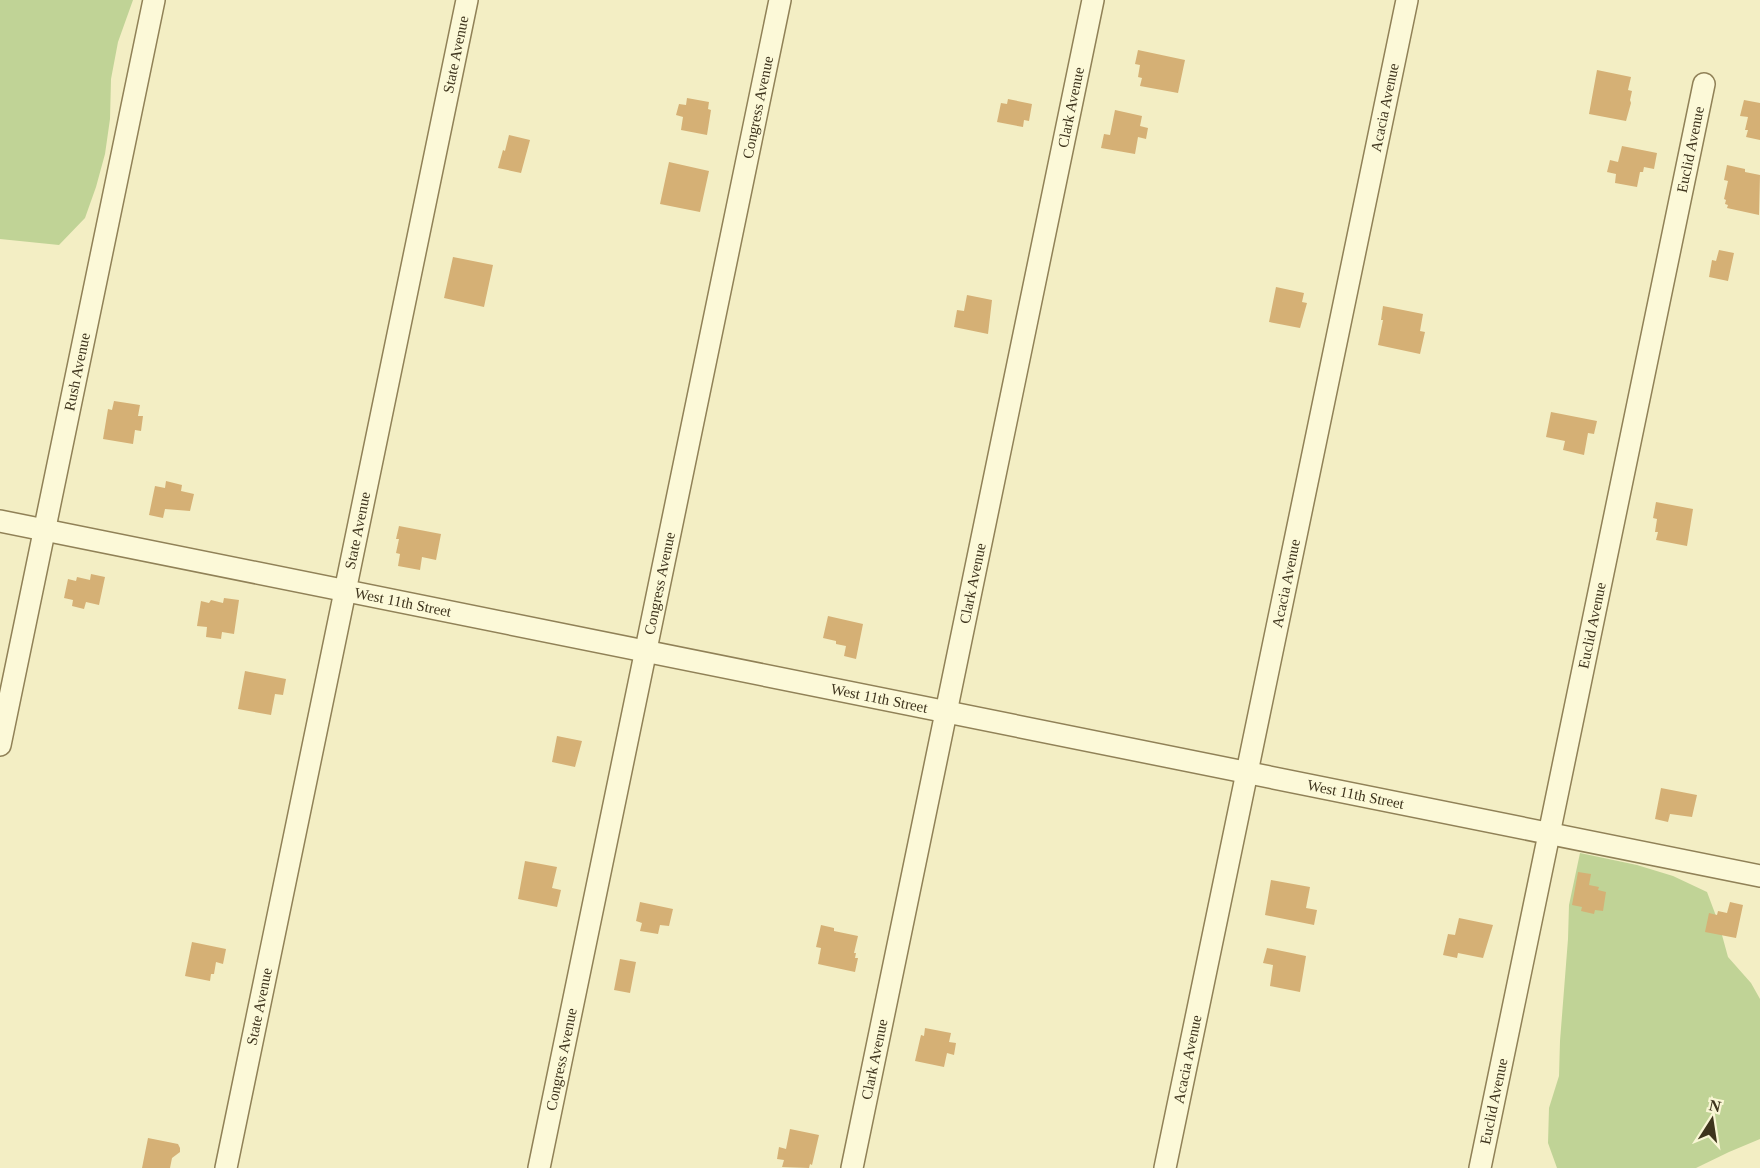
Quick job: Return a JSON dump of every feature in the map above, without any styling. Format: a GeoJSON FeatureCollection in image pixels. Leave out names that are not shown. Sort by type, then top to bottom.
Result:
{"type":"FeatureCollection","features":[{"type":"Feature","properties":{"kind":"street","name":"Rush Avenue"},"geometry":{"type":"LineString","coordinates":[[0,745],[154,0]]}},
{"type":"Feature","properties":{"kind":"street","name":"State Avenue"},"geometry":{"type":"LineString","coordinates":[[226,1168],[467,0]]}},
{"type":"Feature","properties":{"kind":"street","name":"Congress Avenue"},"geometry":{"type":"LineString","coordinates":[[539,1168],[780,0]]}},
{"type":"Feature","properties":{"kind":"street","name":"Clark Avenue"},"geometry":{"type":"LineString","coordinates":[[852,1168],[1093,0]]}},
{"type":"Feature","properties":{"kind":"street","name":"Acacia Avenue"},"geometry":{"type":"LineString","coordinates":[[1165,1168],[1407,0]]}},
{"type":"Feature","properties":{"kind":"street","name":"Euclid Avenue"},"geometry":{"type":"LineString","coordinates":[[1480,1168],[1704,84]]}},
{"type":"Feature","properties":{"kind":"street","name":"West 11th Street"},"geometry":{"type":"LineString","coordinates":[[0,521],[1760,876]]}},
{"type":"Feature","properties":{"kind":"green space"},"geometry":{"type":"Polygon","coordinates":[[[0,0],[133,0],[118,42],[111,79],[110,119],[105,154],[96,187],[85,218],[59,245],[0,239],[0,0]]]}},
{"type":"Feature","properties":{"kind":"green space"},"geometry":{"type":"Polygon","coordinates":[[[1580,853],[1637,865],[1673,876],[1707,892],[1728,957],[1751,983],[1760,999],[1760,1139],[1696,1168],[1557,1168],[1548,1143],[1549,1108],[1559,1076],[1569,905],[1580,853]]]}},
{"type":"Feature","properties":{"kind":"building"},"geometry":{"type":"Polygon","coordinates":[[[1138,50],[1185,60],[1178,93],[1140,86],[1142,78],[1138,77],[1140,65],[1135,64],[1138,50]]]}},
{"type":"Feature","properties":{"kind":"building"},"geometry":{"type":"Polygon","coordinates":[[[1597,70],[1631,77],[1628,90],[1632,91],[1631,103],[1626,121],[1589,114],[1597,70]]]}},
{"type":"Feature","properties":{"kind":"building"},"geometry":{"type":"Polygon","coordinates":[[[687,98],[709,102],[708,109],[711,110],[707,135],[681,130],[683,117],[676,115],[679,104],[686,105],[687,98]]]}},
{"type":"Feature","properties":{"kind":"building"},"geometry":{"type":"Polygon","coordinates":[[[1008,99],[1032,104],[1029,121],[1024,120],[1023,127],[997,122],[1001,103],[1007,104],[1008,99]]]}},
{"type":"Feature","properties":{"kind":"building"},"geometry":{"type":"Polygon","coordinates":[[[1744,100],[1760,103],[1760,140],[1746,137],[1748,117],[1740,116],[1744,100]]]}},
{"type":"Feature","properties":{"kind":"building"},"geometry":{"type":"Polygon","coordinates":[[[1115,110],[1142,116],[1140,126],[1148,128],[1146,139],[1138,137],[1135,154],[1101,148],[1104,134],[1110,135],[1115,110]]]}},
{"type":"Feature","properties":{"kind":"building"},"geometry":{"type":"Polygon","coordinates":[[[509,135],[530,140],[521,173],[498,168],[509,135]]]}},
{"type":"Feature","properties":{"kind":"building"},"geometry":{"type":"Polygon","coordinates":[[[1622,146],[1657,153],[1654,169],[1644,167],[1643,172],[1640,172],[1637,187],[1615,183],[1616,174],[1607,172],[1610,160],[1618,162],[1622,146]]]}},
{"type":"Feature","properties":{"kind":"building"},"geometry":{"type":"Polygon","coordinates":[[[669,162],[709,171],[700,212],[660,204],[669,162]]]}},
{"type":"Feature","properties":{"kind":"building"},"geometry":{"type":"Polygon","coordinates":[[[1727,165],[1760,175],[1759,215],[1727,208],[1728,205],[1725,204],[1724,199],[1728,181],[1724,180],[1727,165]]]}},
{"type":"Feature","properties":{"kind":"building"},"geometry":{"type":"Polygon","coordinates":[[[1719,250],[1734,253],[1728,281],[1709,277],[1712,260],[1716,261],[1719,250]]]}},
{"type":"Feature","properties":{"kind":"building"},"geometry":{"type":"Polygon","coordinates":[[[453,257],[493,265],[484,307],[444,298],[453,257]]]}},
{"type":"Feature","properties":{"kind":"building"},"geometry":{"type":"Polygon","coordinates":[[[1276,287],[1304,293],[1302,302],[1307,303],[1300,328],[1269,322],[1276,287]]]}},
{"type":"Feature","properties":{"kind":"building"},"geometry":{"type":"Polygon","coordinates":[[[967,295],[992,300],[988,334],[954,327],[957,310],[964,311],[967,295]]]}},
{"type":"Feature","properties":{"kind":"building"},"geometry":{"type":"Polygon","coordinates":[[[1383,306],[1423,314],[1420,331],[1425,332],[1420,354],[1378,345],[1383,306]]]}},
{"type":"Feature","properties":{"kind":"building"},"geometry":{"type":"Polygon","coordinates":[[[114,401],[140,405],[138,416],[143,416],[141,431],[135,430],[133,444],[103,439],[108,409],[112,410],[114,401]]]}},
{"type":"Feature","properties":{"kind":"building"},"geometry":{"type":"Polygon","coordinates":[[[1551,412],[1597,421],[1594,434],[1588,433],[1584,455],[1563,450],[1565,441],[1546,437],[1551,412]]]}},
{"type":"Feature","properties":{"kind":"building"},"geometry":{"type":"Polygon","coordinates":[[[166,481],[182,485],[181,491],[194,494],[190,511],[165,509],[163,518],[149,515],[155,486],[165,488],[166,481]]]}},
{"type":"Feature","properties":{"kind":"building"},"geometry":{"type":"Polygon","coordinates":[[[1656,502],[1693,509],[1687,546],[1656,540],[1657,519],[1653,518],[1656,502]]]}},
{"type":"Feature","properties":{"kind":"building"},"geometry":{"type":"Polygon","coordinates":[[[399,526],[441,534],[436,560],[422,557],[420,570],[398,566],[400,554],[396,553],[399,539],[396,539],[399,526]]]}},
{"type":"Feature","properties":{"kind":"building"},"geometry":{"type":"Polygon","coordinates":[[[91,574],[105,577],[99,605],[86,602],[84,609],[72,606],[73,600],[64,598],[68,579],[76,581],[77,577],[90,580],[91,574]]]}},
{"type":"Feature","properties":{"kind":"building"},"geometry":{"type":"Polygon","coordinates":[[[224,598],[239,600],[234,634],[222,632],[221,639],[206,637],[207,627],[197,626],[201,601],[209,603],[211,600],[223,603],[224,598]]]}},
{"type":"Feature","properties":{"kind":"building"},"geometry":{"type":"Polygon","coordinates":[[[828,616],[863,624],[856,659],[844,656],[846,646],[823,638],[828,616]]]}},
{"type":"Feature","properties":{"kind":"building"},"geometry":{"type":"Polygon","coordinates":[[[245,671],[286,679],[283,695],[275,694],[271,715],[238,709],[245,671]]]}},
{"type":"Feature","properties":{"kind":"building"},"geometry":{"type":"Polygon","coordinates":[[[557,736],[582,741],[575,767],[552,762],[557,736]]]}},
{"type":"Feature","properties":{"kind":"building"},"geometry":{"type":"Polygon","coordinates":[[[1661,788],[1697,795],[1692,817],[1670,814],[1668,822],[1655,819],[1661,788]]]}},
{"type":"Feature","properties":{"kind":"building"},"geometry":{"type":"Polygon","coordinates":[[[525,861],[557,867],[552,888],[561,890],[557,907],[518,899],[525,861]]]}},
{"type":"Feature","properties":{"kind":"building"},"geometry":{"type":"Polygon","coordinates":[[[1578,872],[1591,874],[1589,885],[1599,887],[1598,890],[1606,892],[1603,911],[1595,910],[1594,914],[1581,911],[1582,907],[1572,905],[1578,872]]]}},
{"type":"Feature","properties":{"kind":"building"},"geometry":{"type":"Polygon","coordinates":[[[1271,880],[1310,887],[1306,908],[1317,910],[1314,925],[1265,915],[1271,880]]]}},
{"type":"Feature","properties":{"kind":"building"},"geometry":{"type":"Polygon","coordinates":[[[640,902],[673,909],[669,926],[660,925],[658,934],[640,931],[642,923],[636,921],[640,902]]]}},
{"type":"Feature","properties":{"kind":"building"},"geometry":{"type":"Polygon","coordinates":[[[1730,902],[1743,905],[1736,938],[1705,932],[1709,913],[1717,915],[1718,911],[1727,913],[1730,902]]]}},
{"type":"Feature","properties":{"kind":"building"},"geometry":{"type":"Polygon","coordinates":[[[1459,918],[1493,925],[1483,958],[1458,953],[1457,958],[1443,955],[1448,934],[1455,935],[1459,918]]]}},
{"type":"Feature","properties":{"kind":"building"},"geometry":{"type":"Polygon","coordinates":[[[821,925],[834,928],[834,931],[858,936],[854,953],[856,953],[855,958],[858,958],[855,972],[818,964],[821,948],[816,947],[821,925]]]}},
{"type":"Feature","properties":{"kind":"building"},"geometry":{"type":"Polygon","coordinates":[[[192,942],[226,949],[223,964],[216,962],[210,981],[185,976],[192,942]]]}},
{"type":"Feature","properties":{"kind":"building"},"geometry":{"type":"Polygon","coordinates":[[[1267,948],[1306,956],[1300,992],[1270,986],[1273,965],[1263,963],[1267,948]]]}},
{"type":"Feature","properties":{"kind":"building"},"geometry":{"type":"Polygon","coordinates":[[[620,959],[636,962],[630,993],[614,990],[620,959]]]}},
{"type":"Feature","properties":{"kind":"building"},"geometry":{"type":"Polygon","coordinates":[[[925,1028],[951,1033],[949,1042],[956,1043],[954,1055],[947,1053],[944,1067],[915,1061],[925,1028]]]}},
{"type":"Feature","properties":{"kind":"building"},"geometry":{"type":"Polygon","coordinates":[[[790,1129],[819,1135],[812,1165],[810,1164],[809,1168],[782,1167],[784,1160],[777,1159],[779,1147],[786,1149],[790,1129]]]}},
{"type":"Feature","properties":{"kind":"building"},"geometry":{"type":"Polygon","coordinates":[[[148,1138],[178,1144],[180,1152],[172,1158],[170,1168],[142,1168],[148,1138]]]}}]}
